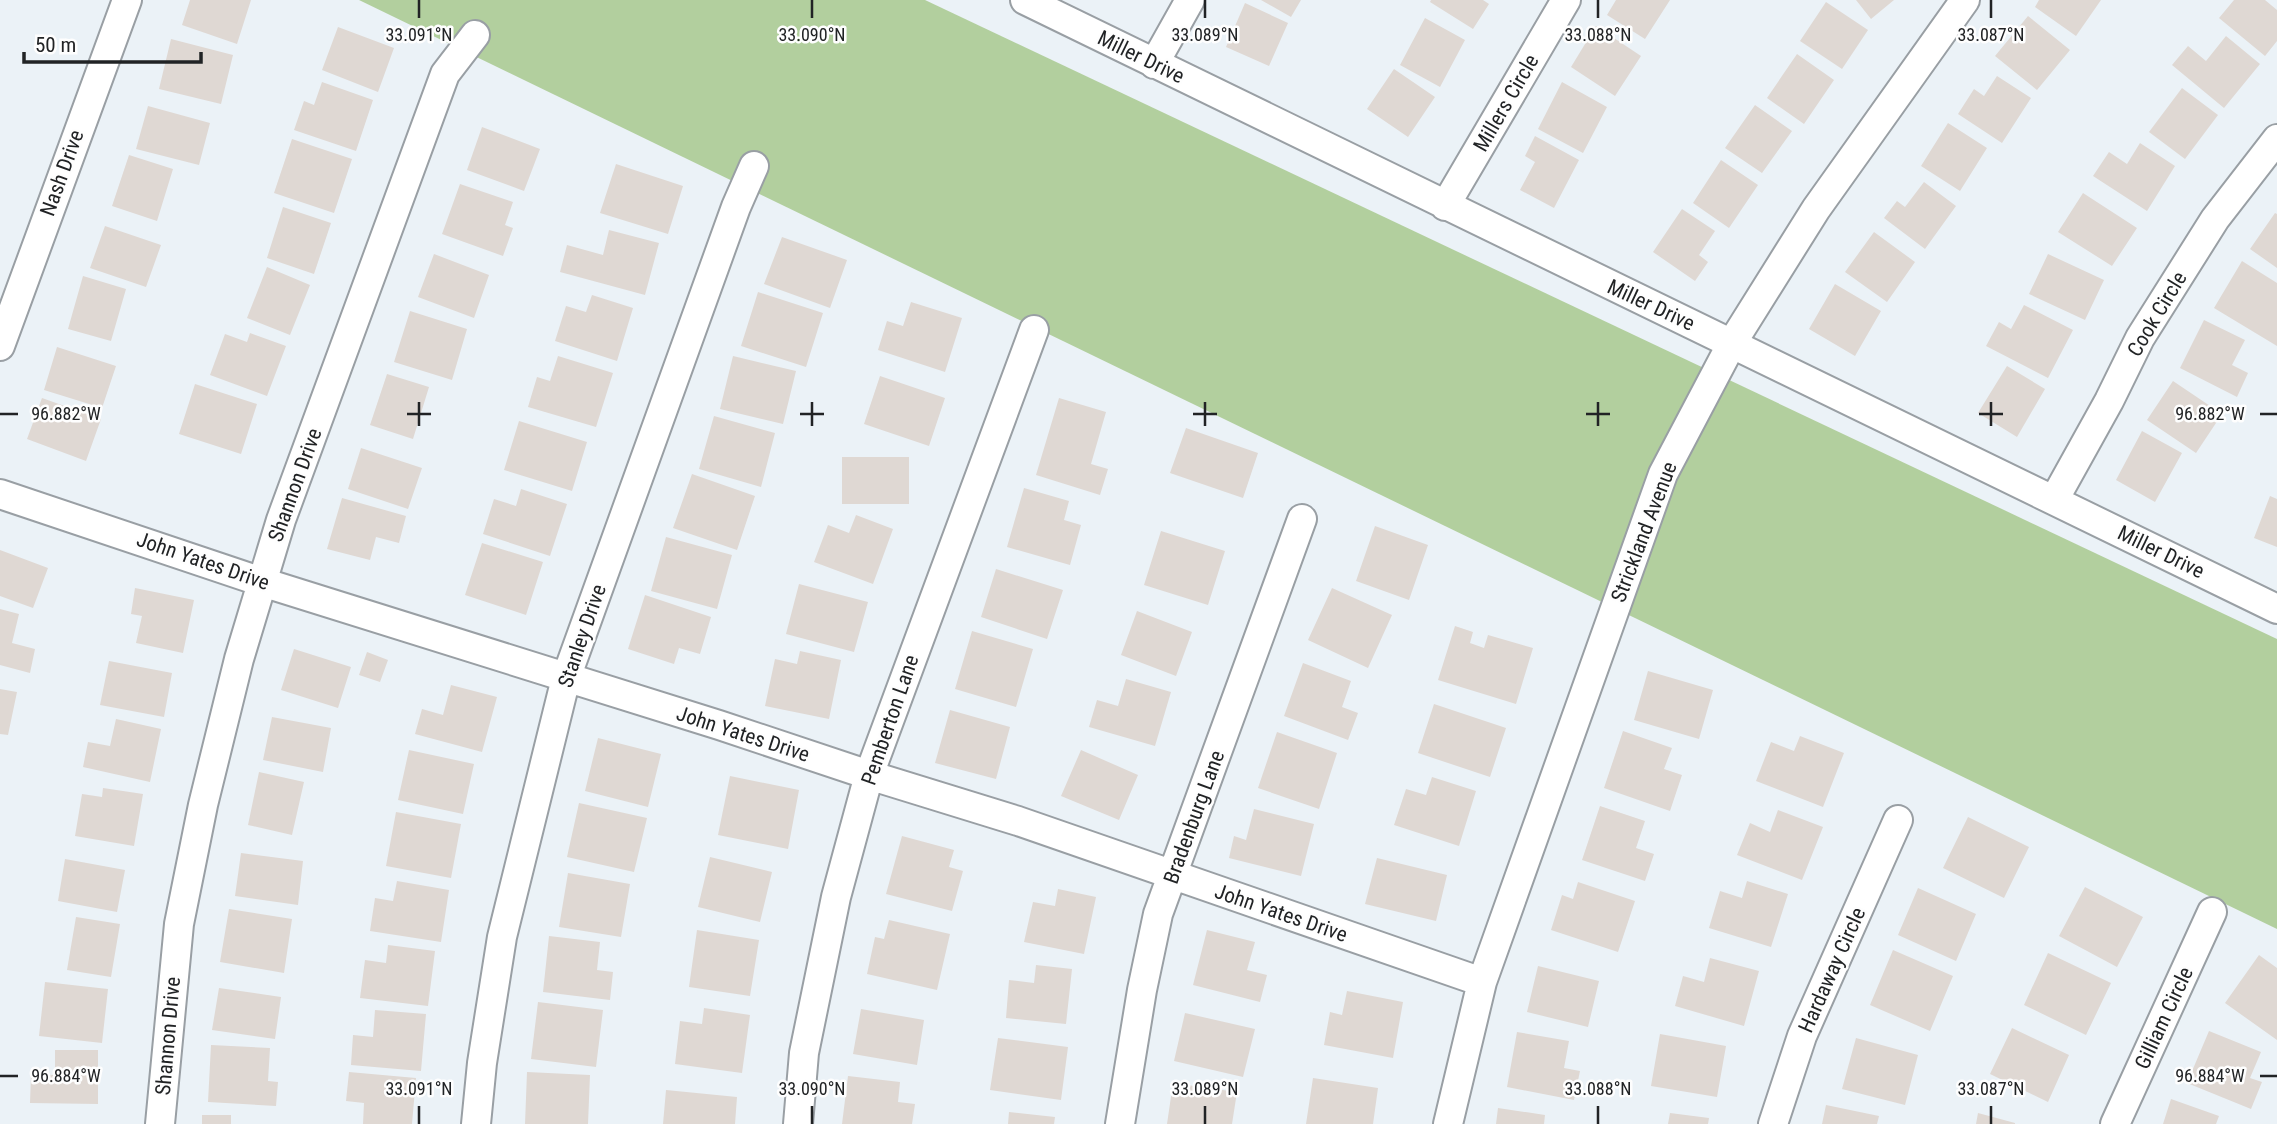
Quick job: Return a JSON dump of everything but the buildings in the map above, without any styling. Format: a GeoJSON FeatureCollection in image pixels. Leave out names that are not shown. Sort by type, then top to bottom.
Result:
{"type":"FeatureCollection","features":[{"type":"Feature","properties":{"kind":"street","name":"Nash Drive"},"geometry":{"type":"LineString","coordinates":[[0,346],[127,0]]}},
{"type":"Feature","properties":{"kind":"street","name":"Miller Drive"},"geometry":{"type":"LineString","coordinates":[[1025,0],[2277,609]]}},
{"type":"Feature","properties":{"kind":"street"},"geometry":{"type":"LineString","coordinates":[[1154,64],[1190,0]]}},
{"type":"Feature","properties":{"kind":"street","name":"Millers Circle"},"geometry":{"type":"LineString","coordinates":[[1445,206],[1566,0]]}},
{"type":"Feature","properties":{"kind":"street","name":"Strickland Avenue"},"geometry":{"type":"LineString","coordinates":[[1448,1124],[1482,982],[1663,474],[1732,343],[1816,209],[1965,0]]}},
{"type":"Feature","properties":{"kind":"street","name":"Shannon Drive"},"geometry":{"type":"LineString","coordinates":[[160,1124],[179,924],[239,659],[281,520],[445,74],[475,35]]}},
{"type":"Feature","properties":{"kind":"street","name":"Cook Circle"},"geometry":{"type":"LineString","coordinates":[[2054,500],[2109,401],[2140,338],[2215,219],[2277,139]]}},
{"type":"Feature","properties":{"kind":"street","name":"Stanley Drive"},"geometry":{"type":"LineString","coordinates":[[476,1124],[482,1063],[502,937],[566,678],[736,207],[754,166]]}},
{"type":"Feature","properties":{"kind":"street","name":"Pemberton Lane"},"geometry":{"type":"LineString","coordinates":[[798,1124],[804,1053],[836,897],[869,775],[1034,330]]}},
{"type":"Feature","properties":{"kind":"street","name":"John Yates Drive"},"geometry":{"type":"LineString","coordinates":[[0,494],[262,582],[1018,821],[1482,982]]}},
{"type":"Feature","properties":{"kind":"street","name":"Bradenburg Lane"},"geometry":{"type":"LineString","coordinates":[[1120,1124],[1142,990],[1158,914],[1302,519]]}},
{"type":"Feature","properties":{"kind":"street","name":"Hardaway Circle"},"geometry":{"type":"LineString","coordinates":[[1773,1124],[1802,1036],[1898,820]]}},
{"type":"Feature","properties":{"kind":"street","name":"Gilliam Circle"},"geometry":{"type":"LineString","coordinates":[[2115,1124],[2212,912]]}},
{"type":"Feature","properties":{"kind":"green space"},"geometry":{"type":"Polygon","coordinates":[[[359,0],[925,0],[2277,639],[2277,929],[359,0]]]}}]}
